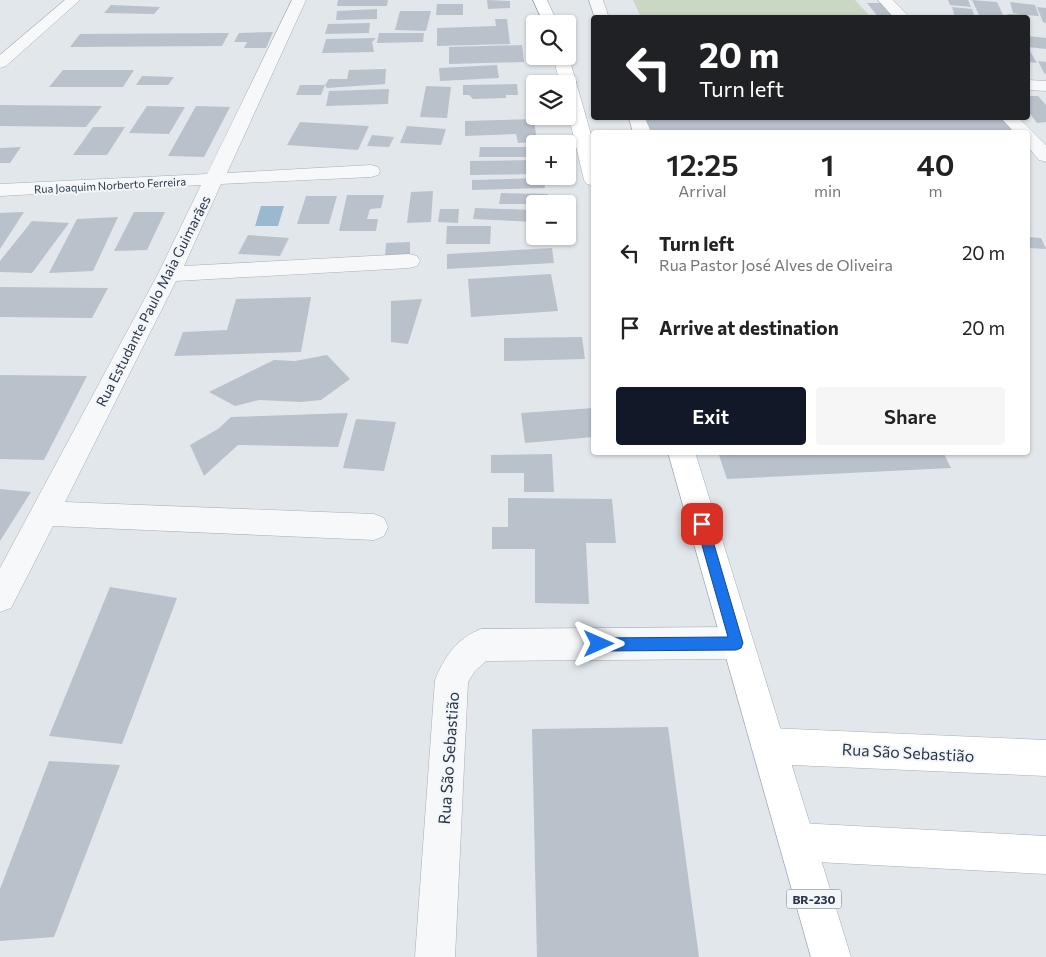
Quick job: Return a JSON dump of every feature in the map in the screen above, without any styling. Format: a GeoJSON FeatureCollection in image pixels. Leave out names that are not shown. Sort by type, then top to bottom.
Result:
{"type":"FeatureCollection","features":[{"type":"Feature","properties":{"kind":"main road"},"geometry":{"type":"LineString","coordinates":[[540,0],[548,15]]}},
{"type":"Feature","properties":{"kind":"main road"},"geometry":{"type":"LineString","coordinates":[[551,0],[552,15]]}},
{"type":"Feature","properties":{"kind":"main road"},"geometry":{"type":"LineString","coordinates":[[564,65],[590,155]]}},
{"type":"Feature","properties":{"kind":"main road","name":"BR-230"},"geometry":{"type":"LineString","coordinates":[[682,455],[736,643],[769,746],[831,957]]}},
{"type":"Feature","properties":{"kind":"main road","name":"Rua São Sebastião"},"geometry":{"type":"LineString","coordinates":[[769,746],[1046,758]]}},
{"type":"Feature","properties":{"kind":"main road"},"geometry":{"type":"LineString","coordinates":[[798,842],[1046,855]]}},
{"type":"Feature","properties":{"kind":"street"},"geometry":{"type":"LineString","coordinates":[[0,63],[73,0]]}},
{"type":"Feature","properties":{"kind":"street","name":"Rua Estudante Paulo Maia Guimarães"},"geometry":{"type":"LineString","coordinates":[[0,598],[169,274],[299,0]]}},
{"type":"Feature","properties":{"kind":"street"},"geometry":{"type":"LineString","coordinates":[[596,0],[601,15]]}},
{"type":"Feature","properties":{"kind":"street"},"geometry":{"type":"LineString","coordinates":[[884,0],[900,15]]}},
{"type":"Feature","properties":{"kind":"street"},"geometry":{"type":"LineString","coordinates":[[1030,85],[1046,86]]}},
{"type":"Feature","properties":{"kind":"street"},"geometry":{"type":"LineString","coordinates":[[1011,120],[1020,130]]}},
{"type":"Feature","properties":{"kind":"street","name":"Rua Joaquim Norberto Ferreira"},"geometry":{"type":"LineString","coordinates":[[0,190],[371,171]]}},
{"type":"Feature","properties":{"kind":"street"},"geometry":{"type":"LineString","coordinates":[[169,274],[409,261]]}},
{"type":"Feature","properties":{"kind":"street"},"geometry":{"type":"LineString","coordinates":[[44,513],[374,527]]}},
{"type":"Feature","properties":{"kind":"street","name":"Rua São Sebastião"},"geometry":{"type":"LineString","coordinates":[[435,957],[452,680],[463,660],[472,650],[481,645],[736,643]]}},
{"type":"Feature","properties":{"kind":"green space"},"geometry":{"type":"Polygon","coordinates":[[[633,0],[855,0],[869,15],[640,15],[633,0]]]}},
{"type":"Feature","properties":{"kind":"water"},"geometry":{"type":"Polygon","coordinates":[[[261,206],[284,206],[278,226],[255,226],[261,206]]]}},
{"type":"Feature","properties":{"kind":"building"},"geometry":{"type":"Polygon","coordinates":[[[338,0],[388,0],[387,6],[337,6],[338,0]]]}},
{"type":"Feature","properties":{"kind":"building"},"geometry":{"type":"Polygon","coordinates":[[[487,0],[510,1],[510,8],[488,9],[487,0]]]}},
{"type":"Feature","properties":{"kind":"building"},"geometry":{"type":"Polygon","coordinates":[[[948,0],[968,0],[971,7],[950,5],[948,0]]]}},
{"type":"Feature","properties":{"kind":"building"},"geometry":{"type":"Polygon","coordinates":[[[972,0],[997,2],[1003,15],[979,15],[972,0]]]}},
{"type":"Feature","properties":{"kind":"building"},"geometry":{"type":"Polygon","coordinates":[[[1010,2],[1035,5],[1039,16],[1007,14],[1020,14],[1013,13],[1010,2]]]}},
{"type":"Feature","properties":{"kind":"building"},"geometry":{"type":"Polygon","coordinates":[[[867,3],[887,3],[898,15],[877,15],[867,3]]]}},
{"type":"Feature","properties":{"kind":"building"},"geometry":{"type":"Polygon","coordinates":[[[437,4],[463,4],[463,15],[436,15],[437,4]]]}},
{"type":"Feature","properties":{"kind":"building"},"geometry":{"type":"Polygon","coordinates":[[[111,5],[160,7],[154,14],[104,13],[111,5]]]}},
{"type":"Feature","properties":{"kind":"building"},"geometry":{"type":"Polygon","coordinates":[[[952,7],[972,9],[974,15],[954,15],[952,7]]]}},
{"type":"Feature","properties":{"kind":"building"},"geometry":{"type":"Polygon","coordinates":[[[1037,7],[1046,8],[1046,23],[1043,22],[1037,7]]]}},
{"type":"Feature","properties":{"kind":"building"},"geometry":{"type":"Polygon","coordinates":[[[377,9],[377,19],[336,20],[337,11],[377,9]]]}},
{"type":"Feature","properties":{"kind":"building"},"geometry":{"type":"Polygon","coordinates":[[[400,11],[431,11],[426,31],[395,30],[400,11]]]}},
{"type":"Feature","properties":{"kind":"building"},"geometry":{"type":"Polygon","coordinates":[[[495,19],[507,19],[510,44],[437,46],[437,28],[496,26],[495,19]]]}},
{"type":"Feature","properties":{"kind":"building"},"geometry":{"type":"Polygon","coordinates":[[[370,23],[369,33],[325,34],[328,24],[370,23]]]}},
{"type":"Feature","properties":{"kind":"building"},"geometry":{"type":"Polygon","coordinates":[[[273,32],[266,48],[244,48],[247,42],[234,42],[239,33],[273,32]]]}},
{"type":"Feature","properties":{"kind":"building"},"geometry":{"type":"Polygon","coordinates":[[[229,33],[222,46],[70,47],[80,34],[229,33]]]}},
{"type":"Feature","properties":{"kind":"building"},"geometry":{"type":"Polygon","coordinates":[[[379,33],[424,33],[423,42],[377,43],[379,33]]]}},
{"type":"Feature","properties":{"kind":"building"},"geometry":{"type":"Polygon","coordinates":[[[1030,36],[1046,38],[1046,49],[1030,47],[1030,36]]]}},
{"type":"Feature","properties":{"kind":"building"},"geometry":{"type":"Polygon","coordinates":[[[376,38],[372,42],[374,52],[322,53],[326,39],[376,38]]]}},
{"type":"Feature","properties":{"kind":"building"},"geometry":{"type":"Polygon","coordinates":[[[522,45],[524,62],[449,64],[449,47],[522,45]]]}},
{"type":"Feature","properties":{"kind":"building"},"geometry":{"type":"Polygon","coordinates":[[[1030,51],[1037,63],[1030,62],[1030,51]]]}},
{"type":"Feature","properties":{"kind":"building"},"geometry":{"type":"Polygon","coordinates":[[[1038,61],[1046,62],[1046,74],[1044,73],[1038,61]]]}},
{"type":"Feature","properties":{"kind":"building"},"geometry":{"type":"Polygon","coordinates":[[[497,65],[499,78],[440,81],[439,68],[497,65]]]}},
{"type":"Feature","properties":{"kind":"building"},"geometry":{"type":"Polygon","coordinates":[[[386,69],[385,84],[327,88],[325,85],[329,79],[347,79],[349,70],[386,69]]]}},
{"type":"Feature","properties":{"kind":"building"},"geometry":{"type":"Polygon","coordinates":[[[63,70],[134,70],[123,87],[49,87],[63,70]]]}},
{"type":"Feature","properties":{"kind":"building"},"geometry":{"type":"Polygon","coordinates":[[[142,76],[174,77],[168,85],[136,85],[142,76]]]}},
{"type":"Feature","properties":{"kind":"building"},"geometry":{"type":"Polygon","coordinates":[[[517,84],[518,95],[506,95],[506,98],[473,99],[469,95],[463,95],[463,85],[517,84]]]}},
{"type":"Feature","properties":{"kind":"building"},"geometry":{"type":"Polygon","coordinates":[[[300,85],[325,85],[321,95],[296,95],[300,85]]]}},
{"type":"Feature","properties":{"kind":"building"},"geometry":{"type":"Polygon","coordinates":[[[426,86],[451,87],[447,118],[420,117],[426,86]]]}},
{"type":"Feature","properties":{"kind":"building"},"geometry":{"type":"Polygon","coordinates":[[[389,89],[388,104],[326,106],[329,91],[389,89]]]}},
{"type":"Feature","properties":{"kind":"building"},"geometry":{"type":"Polygon","coordinates":[[[1030,96],[1038,96],[1046,105],[1046,122],[1037,123],[1030,114],[1030,96]]]}},
{"type":"Feature","properties":{"kind":"building"},"geometry":{"type":"Polygon","coordinates":[[[0,105],[102,106],[86,127],[0,126],[0,105]]]}},
{"type":"Feature","properties":{"kind":"building"},"geometry":{"type":"Polygon","coordinates":[[[147,106],[185,107],[169,134],[129,133],[147,106]]]}},
{"type":"Feature","properties":{"kind":"building"},"geometry":{"type":"Polygon","coordinates":[[[196,106],[230,107],[204,157],[168,156],[196,106]]]}},
{"type":"Feature","properties":{"kind":"building"},"geometry":{"type":"Polygon","coordinates":[[[526,119],[526,125],[535,125],[536,135],[526,135],[526,143],[518,143],[516,134],[465,136],[465,121],[526,119]]]}},
{"type":"Feature","properties":{"kind":"building"},"geometry":{"type":"Polygon","coordinates":[[[641,120],[1011,120],[1021,130],[645,130],[641,120]]]}},
{"type":"Feature","properties":{"kind":"building"},"geometry":{"type":"Polygon","coordinates":[[[300,122],[369,126],[358,150],[287,145],[300,122]]]}},
{"type":"Feature","properties":{"kind":"building"},"geometry":{"type":"Polygon","coordinates":[[[407,126],[446,129],[441,145],[400,143],[407,126]]]}},
{"type":"Feature","properties":{"kind":"building"},"geometry":{"type":"Polygon","coordinates":[[[93,127],[125,127],[107,155],[73,155],[93,127]]]}},
{"type":"Feature","properties":{"kind":"building"},"geometry":{"type":"Polygon","coordinates":[[[372,135],[394,137],[389,147],[367,146],[372,135]]]}},
{"type":"Feature","properties":{"kind":"building"},"geometry":{"type":"Polygon","coordinates":[[[21,147],[10,163],[0,163],[0,148],[21,147]]]}},
{"type":"Feature","properties":{"kind":"building"},"geometry":{"type":"Polygon","coordinates":[[[480,147],[526,147],[526,157],[479,157],[480,147]]]}},
{"type":"Feature","properties":{"kind":"building"},"geometry":{"type":"Polygon","coordinates":[[[526,160],[526,174],[470,175],[470,161],[526,160]]]}},
{"type":"Feature","properties":{"kind":"building"},"geometry":{"type":"Polygon","coordinates":[[[526,178],[526,185],[545,185],[545,188],[472,190],[472,180],[526,178]]]}},
{"type":"Feature","properties":{"kind":"building"},"geometry":{"type":"Polygon","coordinates":[[[433,191],[431,222],[407,223],[411,192],[433,191]]]}},
{"type":"Feature","properties":{"kind":"building"},"geometry":{"type":"Polygon","coordinates":[[[501,193],[548,194],[526,195],[526,204],[499,204],[501,193]]]}},
{"type":"Feature","properties":{"kind":"building"},"geometry":{"type":"Polygon","coordinates":[[[347,195],[384,195],[381,208],[370,209],[367,219],[378,219],[376,231],[339,231],[347,195]]]}},
{"type":"Feature","properties":{"kind":"building"},"geometry":{"type":"Polygon","coordinates":[[[306,196],[337,196],[329,224],[297,224],[306,196]]]}},
{"type":"Feature","properties":{"kind":"building"},"geometry":{"type":"Polygon","coordinates":[[[475,208],[526,210],[526,222],[473,219],[475,208]]]}},
{"type":"Feature","properties":{"kind":"building"},"geometry":{"type":"Polygon","coordinates":[[[440,209],[459,209],[458,223],[438,222],[440,209]]]}},
{"type":"Feature","properties":{"kind":"building"},"geometry":{"type":"Polygon","coordinates":[[[24,212],[0,249],[0,213],[24,212]]]}},
{"type":"Feature","properties":{"kind":"building"},"geometry":{"type":"Polygon","coordinates":[[[134,212],[165,212],[147,250],[114,251],[134,212]]]}},
{"type":"Feature","properties":{"kind":"building"},"geometry":{"type":"Polygon","coordinates":[[[118,217],[93,271],[49,273],[77,219],[118,217]]]}},
{"type":"Feature","properties":{"kind":"building"},"geometry":{"type":"Polygon","coordinates":[[[32,221],[69,223],[32,273],[0,272],[0,261],[32,221]]]}},
{"type":"Feature","properties":{"kind":"building"},"geometry":{"type":"Polygon","coordinates":[[[447,226],[491,226],[490,244],[446,244],[447,226]]]}},
{"type":"Feature","properties":{"kind":"building"},"geometry":{"type":"Polygon","coordinates":[[[248,235],[289,238],[280,256],[238,254],[248,235]]]}},
{"type":"Feature","properties":{"kind":"building"},"geometry":{"type":"Polygon","coordinates":[[[1030,237],[1041,238],[1046,249],[1030,248],[1030,237]]]}},
{"type":"Feature","properties":{"kind":"building"},"geometry":{"type":"Polygon","coordinates":[[[410,242],[410,255],[385,256],[386,243],[410,242]]]}},
{"type":"Feature","properties":{"kind":"building"},"geometry":{"type":"Polygon","coordinates":[[[552,248],[554,263],[447,269],[447,254],[552,248]]]}},
{"type":"Feature","properties":{"kind":"building"},"geometry":{"type":"Polygon","coordinates":[[[551,274],[558,311],[471,317],[468,279],[551,274]]]}},
{"type":"Feature","properties":{"kind":"building"},"geometry":{"type":"Polygon","coordinates":[[[0,287],[108,288],[92,318],[0,317],[0,287]]]}},
{"type":"Feature","properties":{"kind":"building"},"geometry":{"type":"Polygon","coordinates":[[[311,297],[301,352],[174,356],[183,332],[227,330],[236,299],[311,297]]]}},
{"type":"Feature","properties":{"kind":"building"},"geometry":{"type":"Polygon","coordinates":[[[422,299],[408,344],[391,342],[391,301],[422,299]]]}},
{"type":"Feature","properties":{"kind":"building"},"geometry":{"type":"Polygon","coordinates":[[[582,337],[585,359],[504,361],[504,338],[582,337]]]}},
{"type":"Feature","properties":{"kind":"building"},"geometry":{"type":"Polygon","coordinates":[[[327,355],[350,379],[321,400],[301,402],[259,400],[235,406],[209,392],[274,360],[295,361],[327,355]]]}},
{"type":"Feature","properties":{"kind":"building"},"geometry":{"type":"Polygon","coordinates":[[[0,375],[87,376],[44,460],[0,459],[0,375]]]}},
{"type":"Feature","properties":{"kind":"building"},"geometry":{"type":"Polygon","coordinates":[[[591,408],[591,437],[525,443],[521,413],[591,408]]]}},
{"type":"Feature","properties":{"kind":"building"},"geometry":{"type":"Polygon","coordinates":[[[348,413],[338,447],[238,445],[204,476],[190,445],[218,429],[231,417],[348,413]]]}},
{"type":"Feature","properties":{"kind":"building"},"geometry":{"type":"Polygon","coordinates":[[[356,419],[396,422],[384,471],[343,468],[356,419]]]}},
{"type":"Feature","properties":{"kind":"building"},"geometry":{"type":"Polygon","coordinates":[[[552,454],[554,492],[524,492],[524,473],[491,473],[491,455],[552,454]]]}},
{"type":"Feature","properties":{"kind":"building"},"geometry":{"type":"Polygon","coordinates":[[[719,455],[944,455],[951,468],[727,479],[719,455]]]}},
{"type":"Feature","properties":{"kind":"building"},"geometry":{"type":"Polygon","coordinates":[[[0,489],[31,492],[0,541],[0,489]]]}},
{"type":"Feature","properties":{"kind":"building"},"geometry":{"type":"Polygon","coordinates":[[[508,498],[612,499],[616,543],[586,543],[589,604],[535,603],[535,549],[492,549],[492,527],[508,527],[508,498]]]}},
{"type":"Feature","properties":{"kind":"building"},"geometry":{"type":"Polygon","coordinates":[[[110,587],[177,598],[122,744],[49,736],[110,587]]]}},
{"type":"Feature","properties":{"kind":"building"},"geometry":{"type":"Polygon","coordinates":[[[668,727],[699,957],[537,957],[532,729],[668,727]]]}},
{"type":"Feature","properties":{"kind":"building"},"geometry":{"type":"Polygon","coordinates":[[[49,761],[120,765],[54,937],[0,941],[0,889],[49,761]]]}},
{"type":"Feature","properties":{"kind":"route"},"geometry":{"type":"LineString","coordinates":[[599,644],[736,643],[702,524]]}}]}
